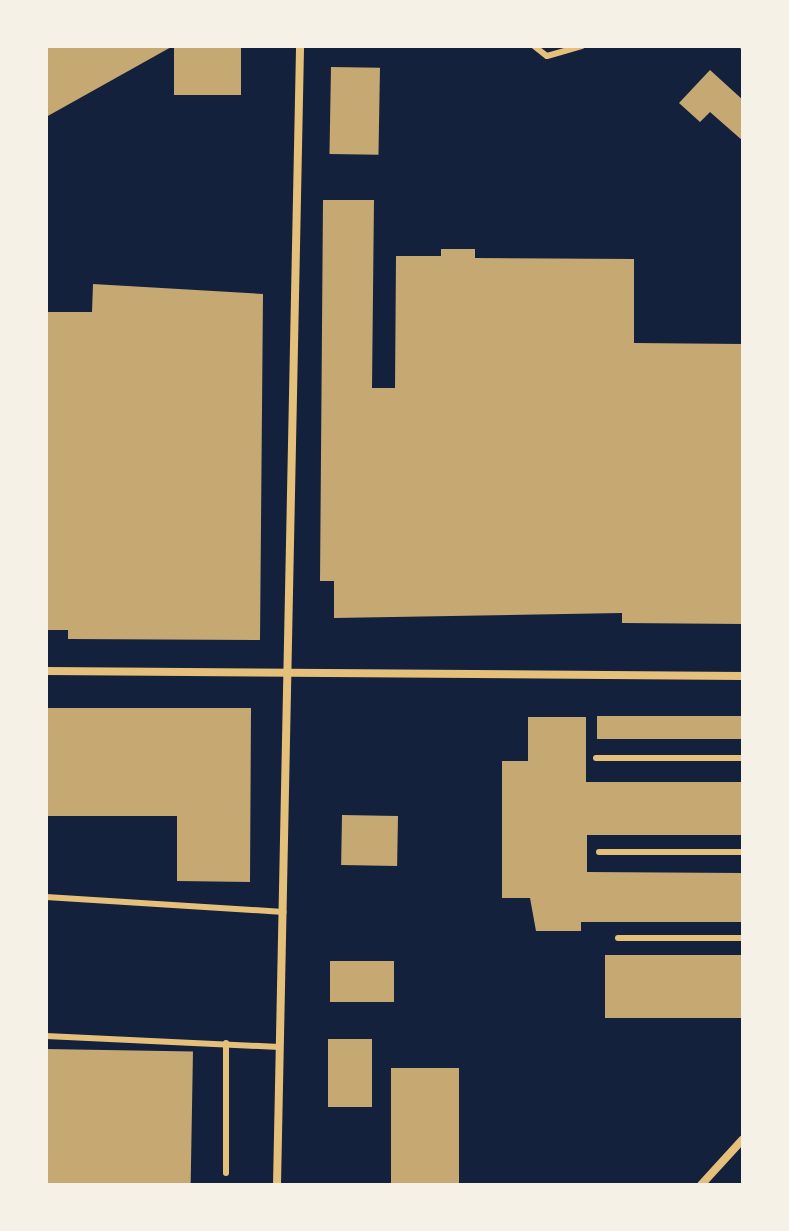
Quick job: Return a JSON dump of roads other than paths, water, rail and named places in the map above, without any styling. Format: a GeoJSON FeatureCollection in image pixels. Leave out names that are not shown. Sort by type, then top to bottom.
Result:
{"type":"FeatureCollection","features":[{"type":"Feature","properties":{"kind":"street"},"geometry":{"type":"LineString","coordinates":[[277,1185],[290,670],[300,46]]}},
{"type":"Feature","properties":{"kind":"street"},"geometry":{"type":"LineString","coordinates":[[46,671],[290,670],[743,676]]}},
{"type":"Feature","properties":{"kind":"street"},"geometry":{"type":"LineString","coordinates":[[701,1185],[743,1139]]}},
{"type":"Feature","properties":{"kind":"lane"},"geometry":{"type":"LineString","coordinates":[[534,46],[547,56],[582,46]]}},
{"type":"Feature","properties":{"kind":"lane"},"geometry":{"type":"LineString","coordinates":[[596,758],[743,758]]}},
{"type":"Feature","properties":{"kind":"lane"},"geometry":{"type":"LineString","coordinates":[[599,852],[743,852]]}},
{"type":"Feature","properties":{"kind":"lane"},"geometry":{"type":"LineString","coordinates":[[46,897],[284,912]]}},
{"type":"Feature","properties":{"kind":"lane"},"geometry":{"type":"LineString","coordinates":[[618,938],[743,938]]}},
{"type":"Feature","properties":{"kind":"lane"},"geometry":{"type":"LineString","coordinates":[[46,1036],[280,1047]]}},
{"type":"Feature","properties":{"kind":"lane"},"geometry":{"type":"LineString","coordinates":[[226,1043],[226,1173]]}}]}
